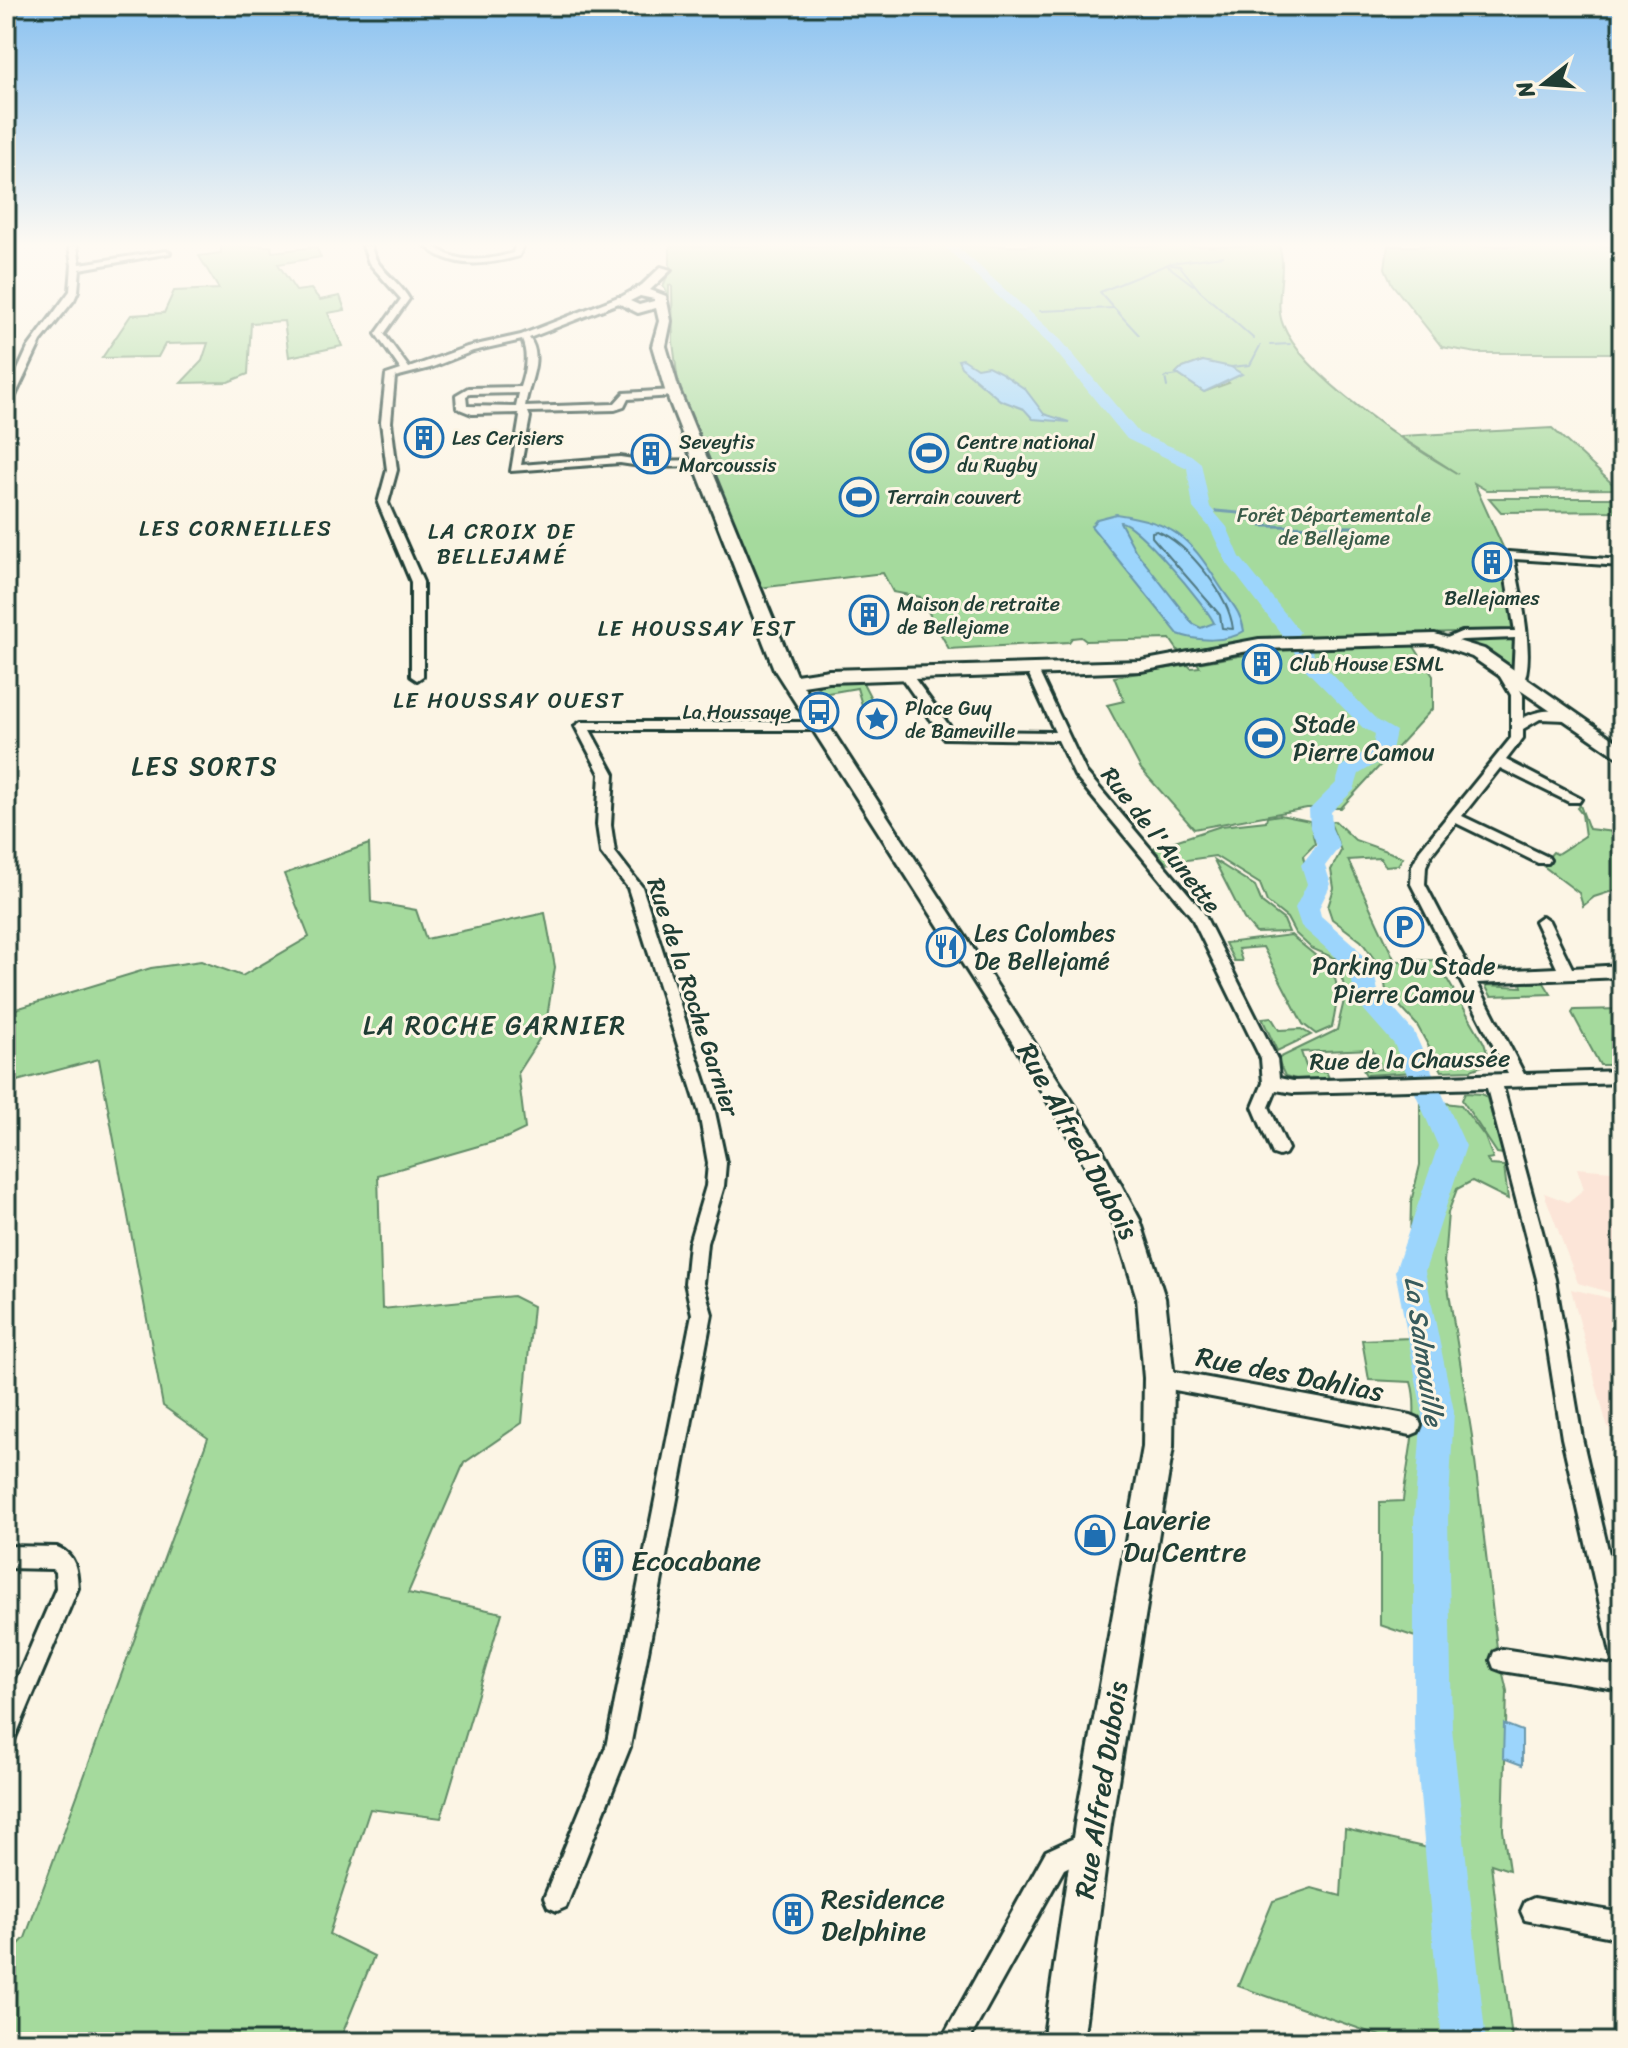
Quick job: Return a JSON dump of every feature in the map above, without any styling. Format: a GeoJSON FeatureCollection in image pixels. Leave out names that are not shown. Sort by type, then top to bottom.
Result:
{"type":"FeatureCollection","features":[{"type":"Feature","properties":{"kind":"main road"},"geometry":{"type":"LineString","coordinates":[[655,342],[653,351],[673,392]]}},
{"type":"Feature","properties":{"kind":"main road"},"geometry":{"type":"LineString","coordinates":[[660,342],[673,392]]}},
{"type":"Feature","properties":{"kind":"main road","name":"Rue Alfred Dubois"},"geometry":{"type":"LineString","coordinates":[[673,392],[790,682],[1013,1024],[1116,1198],[1140,1254],[1151,1298],[1159,1378],[1158,1447],[1090,1842],[1063,2042]]}},
{"type":"Feature","properties":{"kind":"main road"},"geometry":{"type":"LineString","coordinates":[[790,682],[826,676],[1141,666],[1288,642],[1409,638],[1446,641],[1478,653],[1622,754]]}},
{"type":"Feature","properties":{"kind":"street"},"geometry":{"type":"LineString","coordinates":[[6,404],[36,342]]}},
{"type":"Feature","properties":{"kind":"street"},"geometry":{"type":"LineString","coordinates":[[385,342],[407,372]]}},
{"type":"Feature","properties":{"kind":"street"},"geometry":{"type":"LineString","coordinates":[[417,676],[417,582],[383,503],[392,470],[386,422],[391,375],[470,349],[503,342]]}},
{"type":"Feature","properties":{"kind":"street"},"geometry":{"type":"LineString","coordinates":[[528,342],[531,365],[515,469],[620,460],[647,464],[701,463]]}},
{"type":"Feature","properties":{"kind":"street"},"geometry":{"type":"LineString","coordinates":[[525,390],[468,391],[461,395],[464,410],[617,407]]}},
{"type":"Feature","properties":{"kind":"street"},"geometry":{"type":"LineString","coordinates":[[619,419],[617,407],[624,396],[673,392]]}},
{"type":"Feature","properties":{"kind":"street"},"geometry":{"type":"LineString","coordinates":[[1518,682],[1521,676],[1521,634],[1507,556],[1513,553],[1622,563]]}},
{"type":"Feature","properties":{"kind":"street"},"geometry":{"type":"LineString","coordinates":[[1446,641],[1461,636],[1521,634]]}},
{"type":"Feature","properties":{"kind":"street"},"geometry":{"type":"LineString","coordinates":[[1501,668],[1517,695],[1517,738],[1425,853],[1419,866],[1418,884],[1520,1081]]}},
{"type":"Feature","properties":{"kind":"street","name":"Rue de l'Aunette"},"geometry":{"type":"LineString","coordinates":[[1032,669],[1080,773],[1197,914],[1269,1059],[1271,1083]]}},
{"type":"Feature","properties":{"kind":"street"},"geometry":{"type":"LineString","coordinates":[[905,674],[949,735],[1061,736]]}},
{"type":"Feature","properties":{"kind":"street"},"geometry":{"type":"LineString","coordinates":[[1518,727],[1538,715],[1566,716]]}},
{"type":"Feature","properties":{"kind":"street","name":"Rue de la Roche Garnier"},"geometry":{"type":"LineString","coordinates":[[557,1898],[618,1747],[634,1675],[702,1314],[694,1283],[717,1163],[704,1099],[635,887],[608,853],[604,825],[607,774],[581,726],[819,726]]}},
{"type":"Feature","properties":{"kind":"street"},"geometry":{"type":"LineString","coordinates":[[1499,762],[1574,799]]}},
{"type":"Feature","properties":{"kind":"street"},"geometry":{"type":"LineString","coordinates":[[1454,817],[1543,860]]}},
{"type":"Feature","properties":{"kind":"street"},"geometry":{"type":"LineString","coordinates":[[1542,921],[1567,974]]}},
{"type":"Feature","properties":{"kind":"street"},"geometry":{"type":"LineString","coordinates":[[1466,978],[1622,971]]}},
{"type":"Feature","properties":{"kind":"street","name":"Rue de la Chaussée"},"geometry":{"type":"LineString","coordinates":[[1271,1083],[1293,1087],[1417,1085],[1622,1077]]}},
{"type":"Feature","properties":{"kind":"street"},"geometry":{"type":"LineString","coordinates":[[1493,1082],[1546,1279],[1572,1438],[1622,1659]]}},
{"type":"Feature","properties":{"kind":"street"},"geometry":{"type":"LineString","coordinates":[[1271,1083],[1261,1107],[1279,1149]]}},
{"type":"Feature","properties":{"kind":"street","name":"Rue des Dahlias"},"geometry":{"type":"LineString","coordinates":[[1159,1378],[1411,1425]]}},
{"type":"Feature","properties":{"kind":"street"},"geometry":{"type":"LineString","coordinates":[[6,1557],[57,1558],[66,1568],[67,1588],[6,1732]]}},
{"type":"Feature","properties":{"kind":"street"},"geometry":{"type":"LineString","coordinates":[[1502,1660],[1622,1679]]}},
{"type":"Feature","properties":{"kind":"street"},"geometry":{"type":"LineString","coordinates":[[953,2042],[1055,1860],[1090,1842]]}},
{"type":"Feature","properties":{"kind":"street"},"geometry":{"type":"LineString","coordinates":[[1534,1911],[1622,1926]]}},
{"type":"Feature","properties":{"kind":"shaded area"},"geometry":{"type":"Polygon","coordinates":[[[1577,1168],[1622,1172],[1622,1296],[1578,1283],[1544,1193],[1568,1202],[1584,1189],[1577,1168]]]}},
{"type":"Feature","properties":{"kind":"shaded area"},"geometry":{"type":"Polygon","coordinates":[[[1571,1289],[1622,1301],[1622,1437],[1613,1437],[1606,1422],[1571,1289]]]}},
{"type":"Feature","properties":{"kind":"green space"},"geometry":{"type":"Polygon","coordinates":[[[113,342],[250,342],[248,374],[228,382],[181,383],[202,361],[208,343],[165,344],[158,357],[102,358],[113,342]]]}},
{"type":"Feature","properties":{"kind":"green space"},"geometry":{"type":"Polygon","coordinates":[[[287,342],[340,342],[342,346],[289,357],[287,342]]]}},
{"type":"Feature","properties":{"kind":"green space","name":"Forêt Départementale de Bellejame"},"geometry":{"type":"Polygon","coordinates":[[[673,342],[1292,342],[1312,366],[1360,408],[1387,428],[1413,446],[1458,474],[1399,436],[1552,428],[1618,489],[1486,490],[1474,483],[1507,556],[1512,630],[1252,639],[1179,652],[1170,639],[1086,641],[1081,637],[1072,638],[1069,642],[949,649],[920,597],[893,592],[883,573],[759,588],[679,390],[673,342]],[[1203,361],[1176,373],[1204,392],[1229,383],[1203,361]]]}},
{"type":"Feature","properties":{"kind":"green space"},"geometry":{"type":"Polygon","coordinates":[[[1438,342],[1622,342],[1622,353],[1477,353],[1442,347],[1438,342]]]}},
{"type":"Feature","properties":{"kind":"green space"},"geometry":{"type":"Polygon","coordinates":[[[1489,498],[1622,498],[1622,511],[1501,512],[1489,498]]]}},
{"type":"Feature","properties":{"kind":"green space"},"geometry":{"type":"Polygon","coordinates":[[[1507,638],[1517,643],[1513,670],[1458,641],[1507,638]]]}},
{"type":"Feature","properties":{"kind":"green space","name":"Stade Pierre Camou"},"geometry":{"type":"Polygon","coordinates":[[[1413,645],[1433,676],[1433,708],[1341,808],[1307,808],[1194,829],[1141,769],[1107,705],[1124,701],[1114,677],[1188,665],[1191,668],[1200,667],[1197,663],[1269,651],[1413,645]]]}},
{"type":"Feature","properties":{"kind":"green space"},"geometry":{"type":"Polygon","coordinates":[[[862,681],[873,702],[862,705],[857,688],[817,695],[814,692],[820,685],[862,681]]]}},
{"type":"Feature","properties":{"kind":"green space"},"geometry":{"type":"Polygon","coordinates":[[[1580,805],[1589,829],[1622,833],[1622,888],[1594,897],[1583,906],[1579,893],[1542,865],[1553,852],[1557,854],[1585,836],[1582,814],[1577,808],[1580,805]]]}},
{"type":"Feature","properties":{"kind":"green space"},"geometry":{"type":"Polygon","coordinates":[[[1280,815],[1310,821],[1315,844],[1303,856],[1309,884],[1299,904],[1304,922],[1344,958],[1334,958],[1311,948],[1295,933],[1287,918],[1267,902],[1260,884],[1215,856],[1166,863],[1153,848],[1221,826],[1266,821],[1267,817],[1280,815]]]}},
{"type":"Feature","properties":{"kind":"green space"},"geometry":{"type":"Polygon","coordinates":[[[1335,821],[1355,840],[1403,857],[1398,865],[1385,866],[1380,858],[1348,860],[1395,961],[1436,960],[1484,1043],[1488,1056],[1485,1065],[1471,1070],[1442,1071],[1417,1025],[1386,991],[1384,976],[1375,960],[1361,941],[1332,919],[1328,907],[1334,888],[1331,870],[1341,851],[1330,822],[1335,821]]]}},
{"type":"Feature","properties":{"kind":"green space"},"geometry":{"type":"Polygon","coordinates":[[[369,844],[371,902],[416,910],[426,939],[545,913],[555,967],[545,1030],[518,1072],[525,1129],[506,1138],[378,1175],[382,1309],[513,1296],[533,1306],[522,1423],[464,1463],[408,1593],[502,1613],[441,1818],[370,1809],[329,1934],[374,1956],[339,2042],[6,2042],[6,1957],[25,1938],[208,1438],[163,1406],[99,1059],[6,1084],[6,1012],[151,968],[201,961],[242,976],[309,937],[284,874],[369,844]]]}},
{"type":"Feature","properties":{"kind":"green space"},"geometry":{"type":"Polygon","coordinates":[[[1214,860],[1255,886],[1262,903],[1284,920],[1289,932],[1256,933],[1244,919],[1214,860]]]}},
{"type":"Feature","properties":{"kind":"green space"},"geometry":{"type":"Polygon","coordinates":[[[1291,935],[1325,964],[1336,981],[1332,1027],[1316,1034],[1303,1024],[1263,947],[1238,949],[1242,961],[1234,961],[1225,943],[1291,935]]]}},
{"type":"Feature","properties":{"kind":"green space"},"geometry":{"type":"Polygon","coordinates":[[[1337,963],[1347,963],[1350,967],[1364,997],[1398,1042],[1415,1072],[1366,1075],[1363,1070],[1382,1069],[1372,1049],[1301,1052],[1308,1072],[1326,1071],[1329,1078],[1296,1079],[1285,1076],[1277,1059],[1337,1030],[1346,992],[1337,963]]]}},
{"type":"Feature","properties":{"kind":"green space"},"geometry":{"type":"Polygon","coordinates":[[[1521,983],[1544,983],[1551,994],[1491,996],[1485,985],[1522,987],[1521,983]]]}},
{"type":"Feature","properties":{"kind":"green space"},"geometry":{"type":"Polygon","coordinates":[[[1622,1009],[1622,1065],[1600,1065],[1572,1013],[1574,1010],[1622,1009]]]}},
{"type":"Feature","properties":{"kind":"green space"},"geometry":{"type":"Polygon","coordinates":[[[1271,1017],[1279,1030],[1301,1029],[1311,1035],[1277,1051],[1262,1018],[1271,1017]]]}},
{"type":"Feature","properties":{"kind":"green space"},"geometry":{"type":"Polygon","coordinates":[[[1465,1093],[1482,1094],[1487,1098],[1503,1154],[1497,1153],[1462,1100],[1465,1093]]]}},
{"type":"Feature","properties":{"kind":"green space"},"geometry":{"type":"Polygon","coordinates":[[[1420,1100],[1461,1105],[1485,1137],[1493,1158],[1487,1159],[1490,1165],[1504,1166],[1508,1199],[1472,1181],[1457,1189],[1448,1213],[1444,1262],[1472,1436],[1497,1648],[1507,1691],[1503,1830],[1509,1870],[1491,1864],[1512,2039],[1518,2042],[1386,2042],[1386,2038],[1238,1986],[1273,1901],[1312,1888],[1341,1896],[1345,1829],[1445,1852],[1433,1728],[1433,1643],[1380,1625],[1380,1502],[1403,1501],[1414,1424],[1414,1395],[1411,1382],[1369,1380],[1362,1340],[1410,1338],[1402,1270],[1410,1243],[1411,1202],[1420,1165],[1420,1100]]]}},
{"type":"Feature","properties":{"kind":"water"},"geometry":{"type":"Polygon","coordinates":[[[963,359],[977,368],[988,366],[1000,372],[1025,389],[1044,414],[1069,422],[1033,419],[1024,409],[1000,400],[961,367],[958,360],[963,359]]]}},
{"type":"Feature","properties":{"kind":"water"},"geometry":{"type":"Polygon","coordinates":[[[1203,361],[1231,367],[1242,374],[1204,392],[1176,373],[1203,361]]]}},
{"type":"Feature","properties":{"kind":"water"},"geometry":{"type":"Polygon","coordinates":[[[1116,514],[1152,522],[1188,542],[1237,611],[1244,631],[1229,638],[1211,640],[1178,634],[1091,526],[1097,519],[1116,514]],[[1120,522],[1135,550],[1193,624],[1201,628],[1214,623],[1170,565],[1128,525],[1120,522]]]}},
{"type":"Feature","properties":{"kind":"water"},"geometry":{"type":"Polygon","coordinates":[[[1504,1724],[1522,1731],[1522,1765],[1503,1758],[1504,1724]]]}},
{"type":"Feature","properties":{"kind":"waterway","name":"La Salmouille"},"geometry":{"type":"LineString","coordinates":[[1054,342],[1133,436],[1185,458],[1195,466],[1202,508],[1218,527],[1232,558],[1290,632]]}},
{"type":"Feature","properties":{"kind":"waterway"},"geometry":{"type":"LineString","coordinates":[[1270,345],[1290,344]]}},
{"type":"Feature","properties":{"kind":"waterway"},"geometry":{"type":"LineString","coordinates":[[1231,367],[1250,365],[1260,346]]}},
{"type":"Feature","properties":{"kind":"waterway"},"geometry":{"type":"LineString","coordinates":[[1167,387],[1165,377],[1179,375]]}},
{"type":"Feature","properties":{"kind":"waterway"},"geometry":{"type":"LineString","coordinates":[[1216,511],[1239,513],[1250,520]]}},
{"type":"Feature","properties":{"kind":"waterway"},"geometry":{"type":"LineString","coordinates":[[1261,526],[1358,527]]}},
{"type":"Feature","properties":{"kind":"waterway","name":"La Salmouille"},"geometry":{"type":"LineString","coordinates":[[1303,649],[1306,659],[1370,724],[1386,731],[1383,750],[1349,771],[1346,785],[1320,810],[1321,828],[1329,846],[1313,865],[1319,884],[1307,908],[1310,920],[1346,952],[1364,975],[1365,994],[1405,1039],[1452,1146],[1410,1271],[1438,1411],[1431,1518],[1433,1728],[1464,2042]]}},
{"type":"Feature","properties":{"kind":"place","name":"Les Cerisiers"},"geometry":{"type":"Point","coordinates":[424,438]}},
{"type":"Feature","properties":{"kind":"place","name":"Centre national du Rugby"},"geometry":{"type":"Point","coordinates":[929,453]}},
{"type":"Feature","properties":{"kind":"place","name":"Seveytis Marcoussis"},"geometry":{"type":"Point","coordinates":[651,454]}},
{"type":"Feature","properties":{"kind":"place","name":"Terrain couvert"},"geometry":{"type":"Point","coordinates":[859,497]}},
{"type":"Feature","properties":{"kind":"place","name":"Bellejames"},"geometry":{"type":"Point","coordinates":[1492,562]}},
{"type":"Feature","properties":{"kind":"place","name":"Maison de retraite de Bellejame"},"geometry":{"type":"Point","coordinates":[869,615]}},
{"type":"Feature","properties":{"kind":"place","name":"Club House ESML"},"geometry":{"type":"Point","coordinates":[1262,664]}},
{"type":"Feature","properties":{"kind":"place","name":"La Houssaye"},"geometry":{"type":"Point","coordinates":[819,712]}},
{"type":"Feature","properties":{"kind":"place","name":"Place Guy de Bameville"},"geometry":{"type":"Point","coordinates":[877,719]}},
{"type":"Feature","properties":{"kind":"place","name":"Stade Pierre Camou"},"geometry":{"type":"Point","coordinates":[1265,738]}},
{"type":"Feature","properties":{"kind":"place","name":"Parking Du Stade Pierre Camou"},"geometry":{"type":"Point","coordinates":[1404,927]}},
{"type":"Feature","properties":{"kind":"place","name":"Les Colombes De Bellejamé"},"geometry":{"type":"Point","coordinates":[946,947]}},
{"type":"Feature","properties":{"kind":"place","name":"Laverie Du Centre"},"geometry":{"type":"Point","coordinates":[1095,1535]}},
{"type":"Feature","properties":{"kind":"place","name":"Ecocabane"},"geometry":{"type":"Point","coordinates":[603,1560]}},
{"type":"Feature","properties":{"kind":"place","name":"Residence Delphine"},"geometry":{"type":"Point","coordinates":[793,1914]}},
{"type":"Feature","properties":{"kind":"district","name":"LES CORNEILLES"},"geometry":{"type":"Point","coordinates":[236,528]}},
{"type":"Feature","properties":{"kind":"district","name":"LA CROIX DE BELLEJAMÉ"},"geometry":{"type":"Point","coordinates":[502,544]}},
{"type":"Feature","properties":{"kind":"district","name":"LE HOUSSAY EST"},"geometry":{"type":"Point","coordinates":[697,628]}},
{"type":"Feature","properties":{"kind":"district","name":"LE HOUSSAY OUEST"},"geometry":{"type":"Point","coordinates":[509,700]}},
{"type":"Feature","properties":{"kind":"district","name":"LES SORTS"},"geometry":{"type":"Point","coordinates":[205,766]}},
{"type":"Feature","properties":{"kind":"district","name":"LA ROCHE GARNIER"},"geometry":{"type":"Point","coordinates":[495,1025]}}]}
